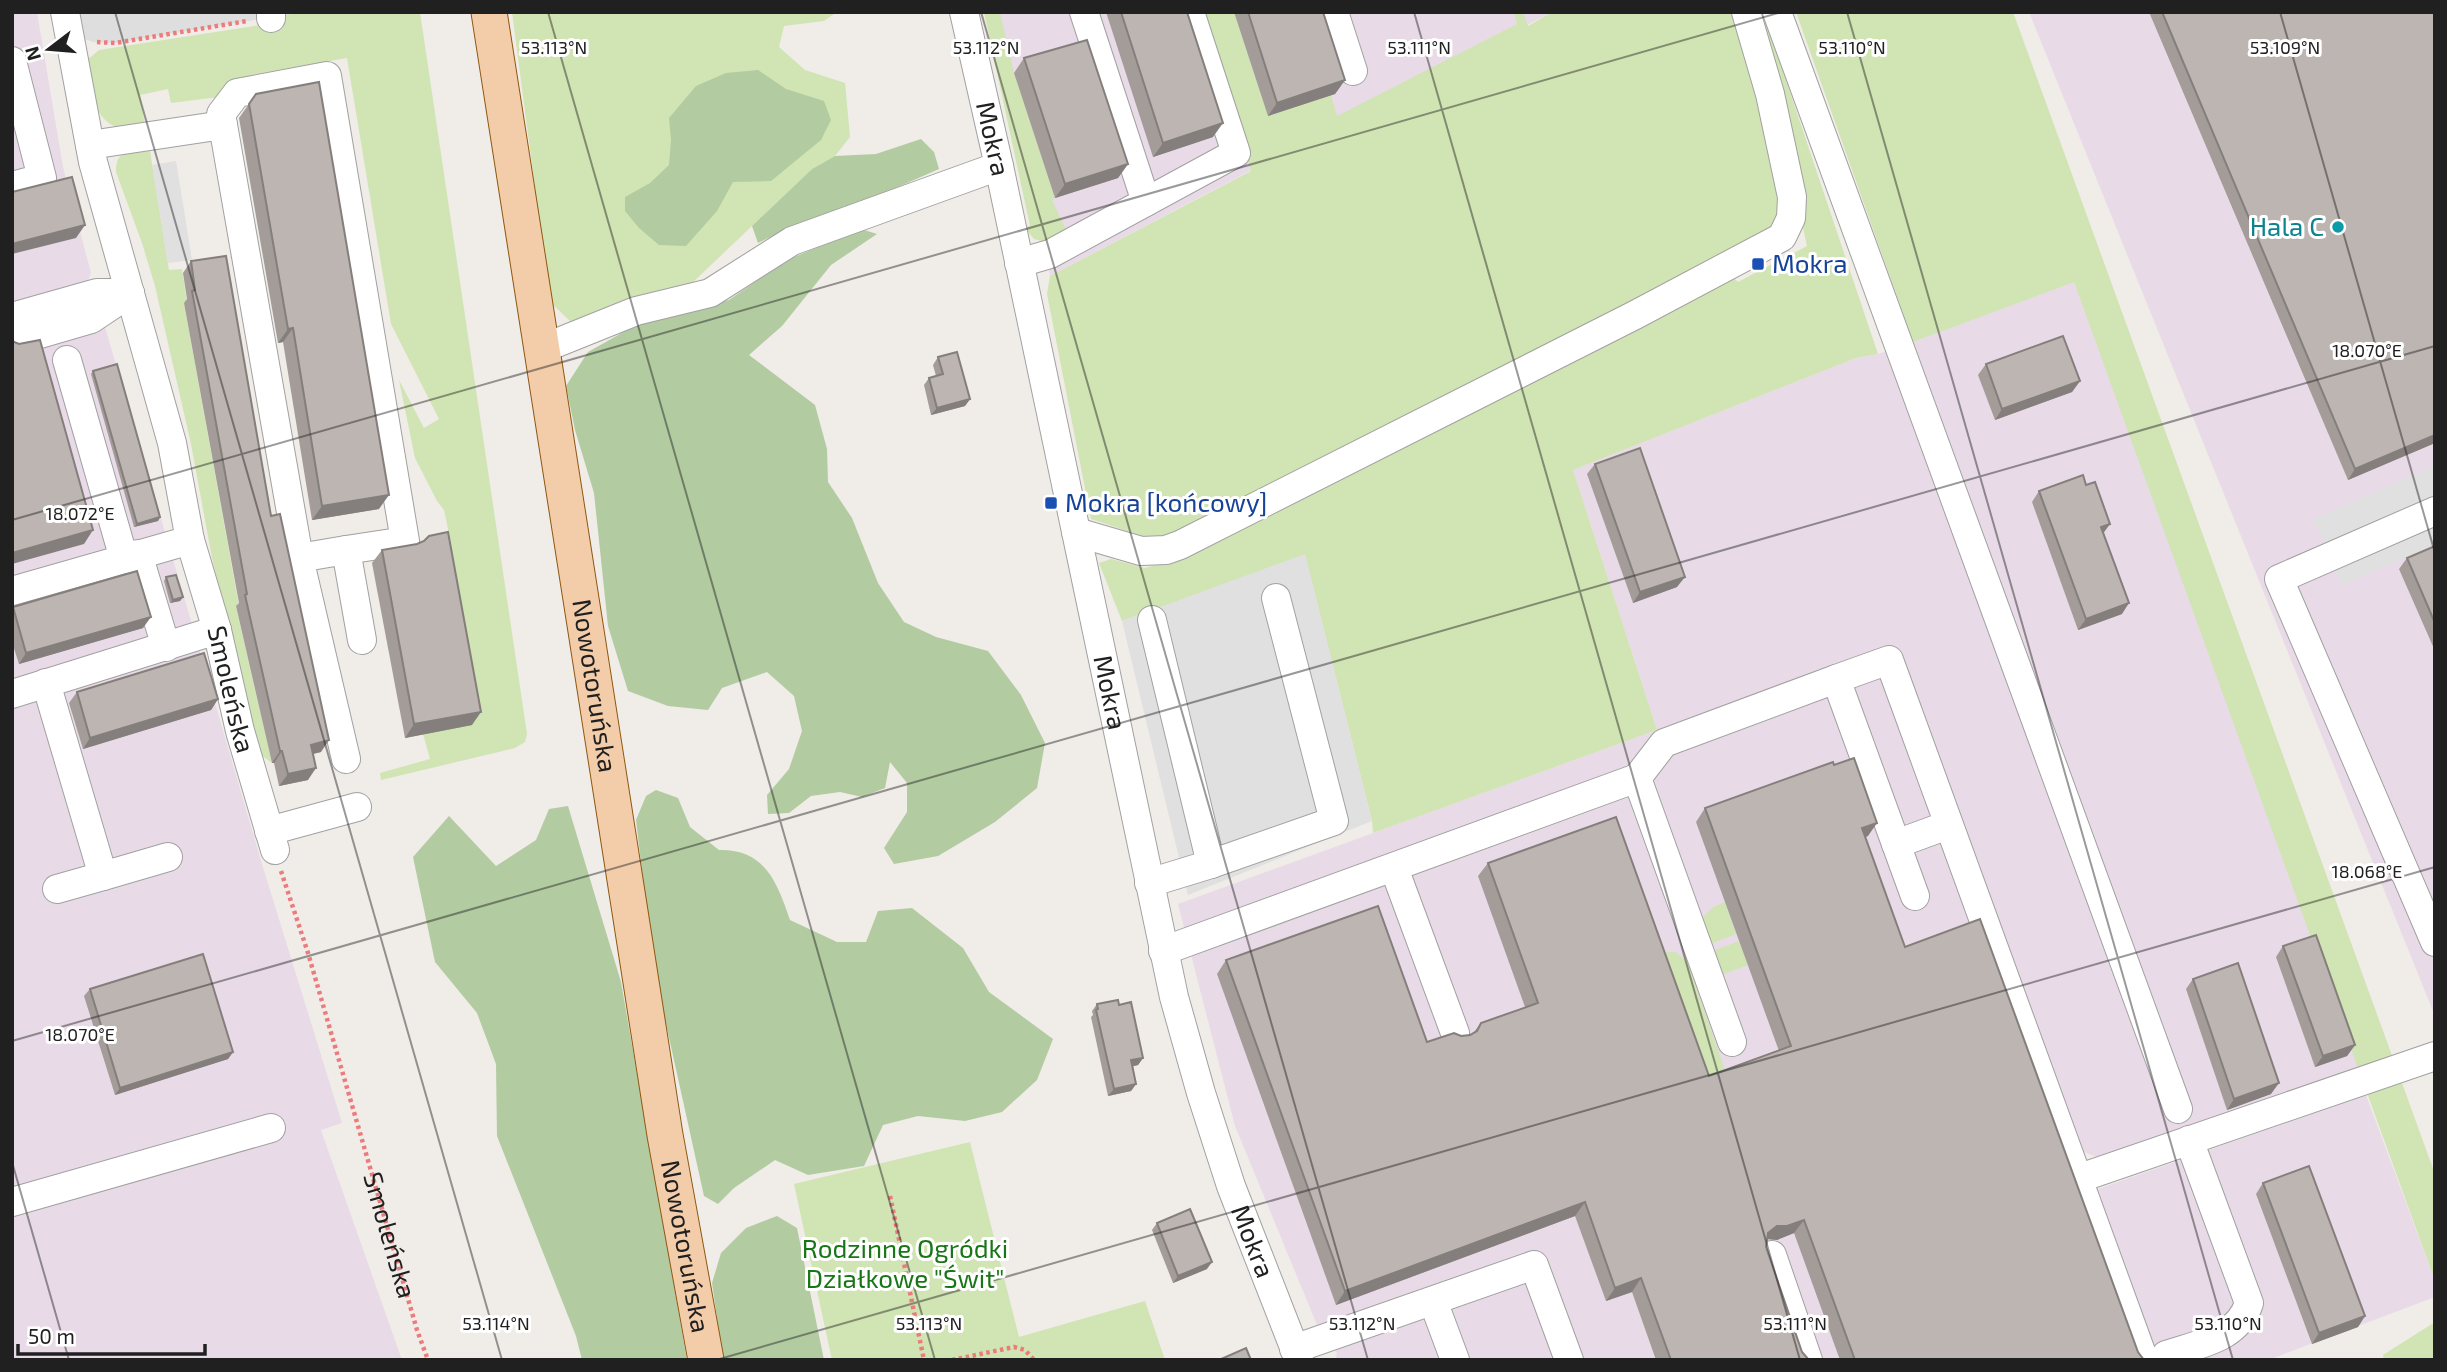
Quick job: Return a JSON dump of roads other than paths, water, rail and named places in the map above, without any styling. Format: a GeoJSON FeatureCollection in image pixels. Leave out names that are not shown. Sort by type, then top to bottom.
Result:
{"type":"FeatureCollection","features":[{"type":"Feature","properties":{"kind":"main road","name":"Nowotoruńska"},"geometry":{"type":"LineString","coordinates":[[489,12],[665,1135],[706,1360]]}},
{"type":"Feature","properties":{"kind":"street","name":"Mokra"},"geometry":{"type":"LineString","coordinates":[[964,12],[999,166],[1174,997],[1215,1140],[1268,1286],[1297,1355]]}},
{"type":"Feature","properties":{"kind":"street"},"geometry":{"type":"LineString","coordinates":[[1084,12],[1146,202]]}},
{"type":"Feature","properties":{"kind":"street"},"geometry":{"type":"LineString","coordinates":[[1019,263],[1050,254],[1236,153],[1190,12]]}},
{"type":"Feature","properties":{"kind":"street"},"geometry":{"type":"LineString","coordinates":[[1334,12],[1353,71]]}},
{"type":"Feature","properties":{"kind":"street"},"geometry":{"type":"LineString","coordinates":[[1076,532],[1141,551],[1166,550],[1180,545],[1636,315],[1782,237],[1791,218],[1792,197],[1770,94],[1746,12]]}},
{"type":"Feature","properties":{"kind":"street"},"geometry":{"type":"LineString","coordinates":[[1777,12],[2178,1109]]}},
{"type":"Feature","properties":{"kind":"street","name":"Smoleńska"},"geometry":{"type":"LineString","coordinates":[[66,23],[90,145],[172,443],[190,540],[217,630],[240,731],[272,840],[357,807]]}},
{"type":"Feature","properties":{"kind":"street"},"geometry":{"type":"LineString","coordinates":[[12,61],[42,178],[12,186]]}},
{"type":"Feature","properties":{"kind":"street"},"geometry":{"type":"LineString","coordinates":[[299,558],[405,541],[327,76],[237,93],[221,114],[299,558],[346,759]]}},
{"type":"Feature","properties":{"kind":"street"},"geometry":{"type":"LineString","coordinates":[[90,145],[223,125]]}},
{"type":"Feature","properties":{"kind":"street"},"geometry":{"type":"LineString","coordinates":[[543,346],[549,346],[636,311],[710,293],[792,241],[999,166]]}},
{"type":"Feature","properties":{"kind":"street"},"geometry":{"type":"LineString","coordinates":[[12,317],[97,293],[130,293]]}},
{"type":"Feature","properties":{"kind":"street"},"geometry":{"type":"LineString","coordinates":[[12,342],[91,319],[130,293]]}},
{"type":"Feature","properties":{"kind":"street"},"geometry":{"type":"LineString","coordinates":[[66,360],[131,556],[166,647]]}},
{"type":"Feature","properties":{"kind":"street"},"geometry":{"type":"LineString","coordinates":[[2435,511],[2279,579],[2435,942]]}},
{"type":"Feature","properties":{"kind":"street"},"geometry":{"type":"LineString","coordinates":[[12,591],[190,540]]}},
{"type":"Feature","properties":{"kind":"street"},"geometry":{"type":"LineString","coordinates":[[346,550],[362,640]]}},
{"type":"Feature","properties":{"kind":"street"},"geometry":{"type":"LineString","coordinates":[[1149,883],[1334,821],[1276,598]]}},
{"type":"Feature","properties":{"kind":"street"},"geometry":{"type":"LineString","coordinates":[[1152,620],[1211,864]]}},
{"type":"Feature","properties":{"kind":"street"},"geometry":{"type":"LineString","coordinates":[[12,694],[217,630]]}},
{"type":"Feature","properties":{"kind":"street"},"geometry":{"type":"LineString","coordinates":[[1163,951],[1637,778],[1664,743],[1889,660],[2077,1179],[2155,1357],[2223,1335],[2235,1328],[2245,1316],[2249,1303],[2189,1140]]}},
{"type":"Feature","properties":{"kind":"street"},"geometry":{"type":"LineString","coordinates":[[1836,679],[1915,896]]}},
{"type":"Feature","properties":{"kind":"street"},"geometry":{"type":"LineString","coordinates":[[46,683],[103,876]]}},
{"type":"Feature","properties":{"kind":"street"},"geometry":{"type":"LineString","coordinates":[[1637,778],[1731,1042]]}},
{"type":"Feature","properties":{"kind":"street"},"geometry":{"type":"LineString","coordinates":[[1896,844],[1948,825]]}},
{"type":"Feature","properties":{"kind":"street"},"geometry":{"type":"LineString","coordinates":[[57,889],[168,857]]}},
{"type":"Feature","properties":{"kind":"street"},"geometry":{"type":"LineString","coordinates":[[1394,868],[1455,1033]]}},
{"type":"Feature","properties":{"kind":"street"},"geometry":{"type":"LineString","coordinates":[[2077,1179],[2435,1056]]}},
{"type":"Feature","properties":{"kind":"street"},"geometry":{"type":"LineString","coordinates":[[12,1202],[271,1128]]}},
{"type":"Feature","properties":{"kind":"street"},"geometry":{"type":"LineString","coordinates":[[1772,1255],[1808,1360]]}},
{"type":"Feature","properties":{"kind":"street"},"geometry":{"type":"LineString","coordinates":[[1297,1355],[1433,1301],[1534,1265],[1569,1360]]}},
{"type":"Feature","properties":{"kind":"street"},"geometry":{"type":"LineString","coordinates":[[1433,1301],[1455,1360]]}},
{"type":"Feature","properties":{"kind":"place","name":"Hala C"},"geometry":{"type":"Point","coordinates":[2338,227]}},
{"type":"Feature","properties":{"kind":"place","name":"Mokra"},"geometry":{"type":"Point","coordinates":[1758,264]}},
{"type":"Feature","properties":{"kind":"place","name":"Mokra [końcowy]"},"geometry":{"type":"Point","coordinates":[1051,503]}},
{"type":"Feature","properties":{"kind":"park label","name":"Rodzinne Ogródki Działkowe \"Świt\""},"geometry":{"type":"Point","coordinates":[905,1264]}}]}
